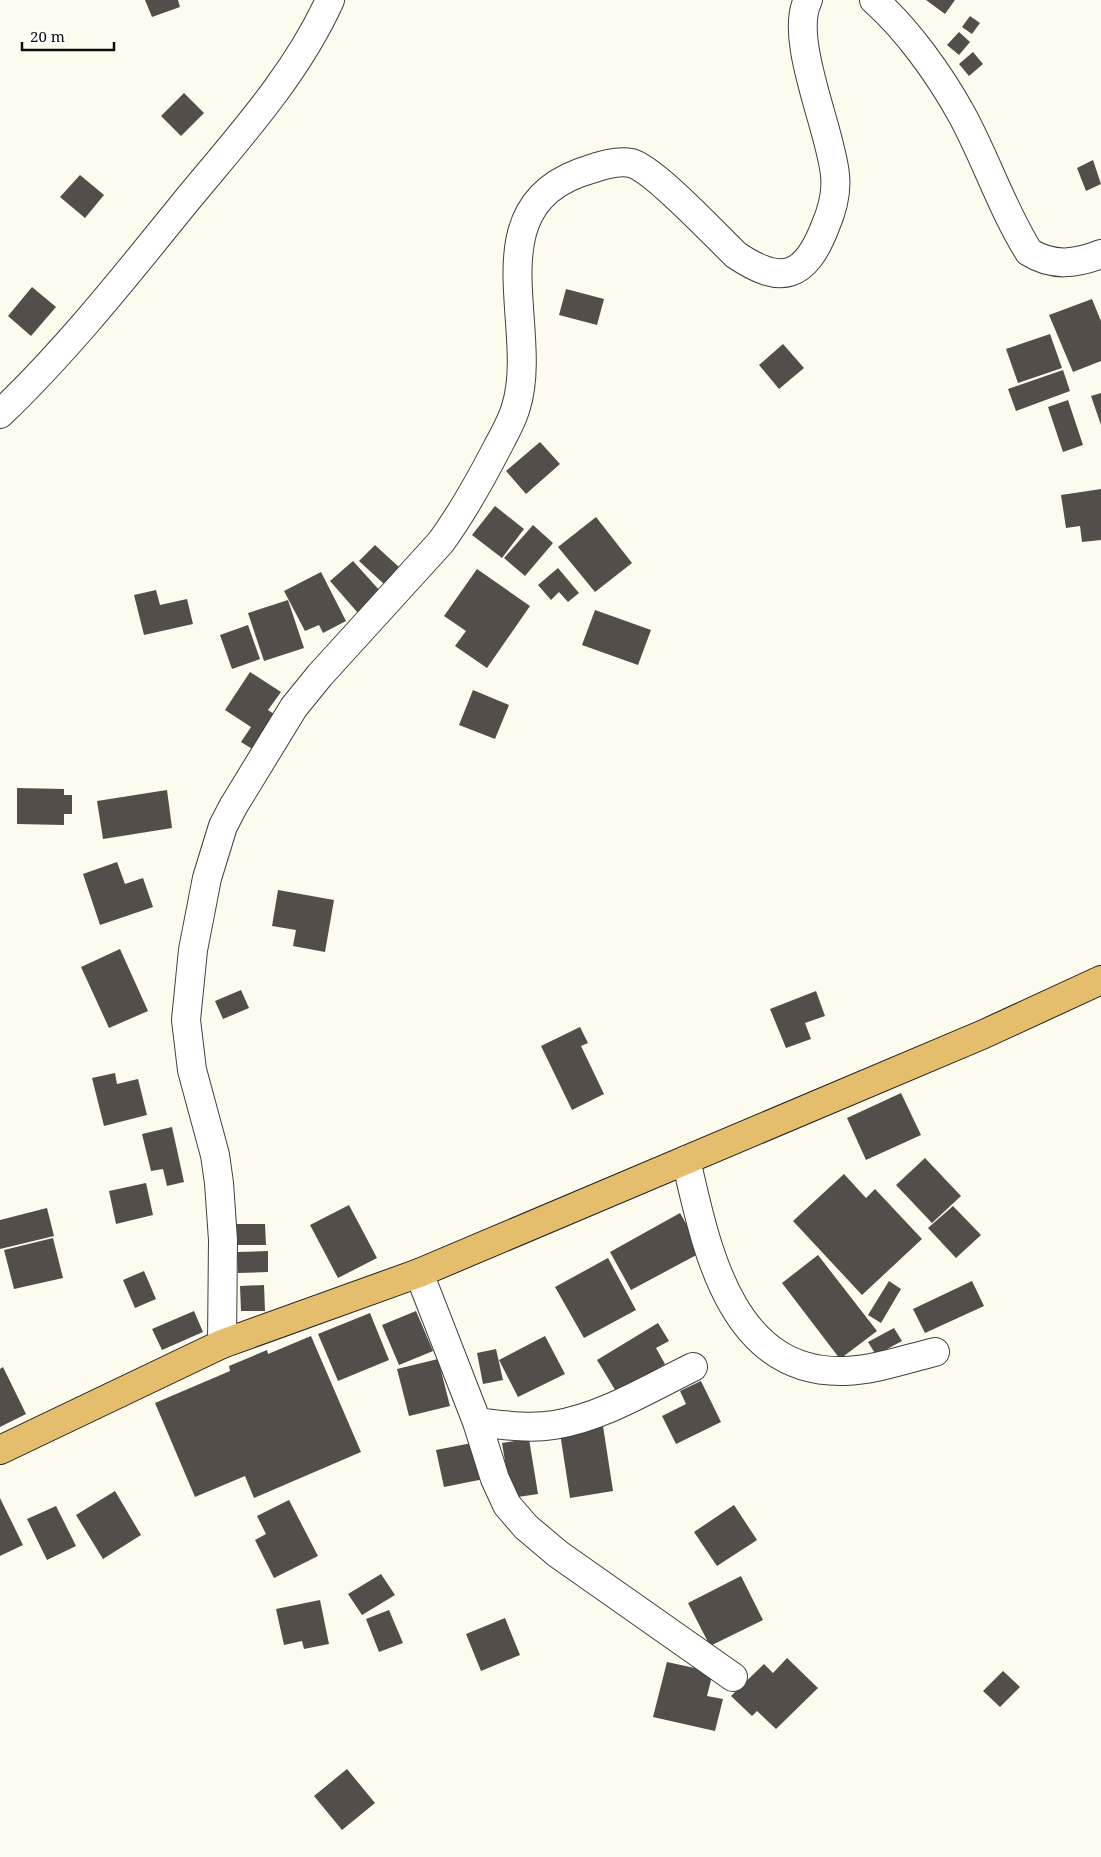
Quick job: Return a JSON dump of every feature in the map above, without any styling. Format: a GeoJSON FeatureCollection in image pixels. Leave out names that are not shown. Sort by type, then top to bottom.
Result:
{"type":"FeatureCollection","features":[{"type":"Feature","properties":{"kind":"highway"},"geometry":{"type":"LineString","coordinates":[[0,1450],[222,1344],[419,1273],[984,1034],[1101,980]]}},
{"type":"Feature","properties":{"kind":"street"},"geometry":{"type":"LineString","coordinates":[[0,414],[75,338],[264,107],[299,58],[330,0]]}},
{"type":"Feature","properties":{"kind":"street"},"geometry":{"type":"LineString","coordinates":[[222,1344],[223,1240],[219,1183],[215,1155],[192,1070],[186,1020],[193,950],[207,878],[223,826],[294,707],[320,675],[441,542],[458,519],[506,430],[516,407],[523,376],[518,256],[524,225],[540,196],[564,179],[587,170],[622,162],[632,164],[651,174],[736,255],[749,264],[773,273],[783,274],[793,271],[808,260],[819,242],[831,214],[836,188],[829,141],[806,58],[802,27],[803,14],[808,0]]}},
{"type":"Feature","properties":{"kind":"street"},"geometry":{"type":"LineString","coordinates":[[874,0],[922,55],[946,88],[962,115],[1029,252],[1042,260],[1056,263],[1073,262],[1101,254]]}},
{"type":"Feature","properties":{"kind":"street"},"geometry":{"type":"LineString","coordinates":[[686,1160],[704,1237],[720,1281],[739,1315],[757,1336],[772,1348],[787,1358],[803,1365],[839,1371],[865,1369],[935,1352]]}},
{"type":"Feature","properties":{"kind":"street"},"geometry":{"type":"LineString","coordinates":[[419,1273],[507,1505],[526,1527],[558,1554],[733,1677]]}},
{"type":"Feature","properties":{"kind":"street"},"geometry":{"type":"LineString","coordinates":[[477,1422],[522,1427],[553,1426],[578,1420],[604,1411],[693,1367]]}},
{"type":"Feature","properties":{"kind":"building"},"geometry":{"type":"Polygon","coordinates":[[[145,0],[178,0],[180,7],[152,17],[145,0]]]}},
{"type":"Feature","properties":{"kind":"building"},"geometry":{"type":"Polygon","coordinates":[[[926,0],[955,0],[945,14],[926,0]]]}},
{"type":"Feature","properties":{"kind":"building"},"geometry":{"type":"Polygon","coordinates":[[[970,16],[980,23],[972,34],[962,27],[970,16]]]}},
{"type":"Feature","properties":{"kind":"building"},"geometry":{"type":"Polygon","coordinates":[[[959,32],[970,42],[959,55],[947,45],[959,32]]]}},
{"type":"Feature","properties":{"kind":"building"},"geometry":{"type":"Polygon","coordinates":[[[973,52],[983,64],[969,76],[959,64],[973,52]]]}},
{"type":"Feature","properties":{"kind":"building"},"geometry":{"type":"Polygon","coordinates":[[[184,93],[204,113],[181,136],[161,116],[184,93]]]}},
{"type":"Feature","properties":{"kind":"building"},"geometry":{"type":"Polygon","coordinates":[[[1093,160],[1101,184],[1086,191],[1077,168],[1093,160]]]}},
{"type":"Feature","properties":{"kind":"building"},"geometry":{"type":"Polygon","coordinates":[[[80,175],[104,195],[85,218],[60,197],[80,175]]]}},
{"type":"Feature","properties":{"kind":"building"},"geometry":{"type":"Polygon","coordinates":[[[32,287],[56,307],[31,336],[8,316],[32,287]]]}},
{"type":"Feature","properties":{"kind":"building"},"geometry":{"type":"Polygon","coordinates":[[[566,289],[604,299],[597,325],[559,315],[566,289]]]}},
{"type":"Feature","properties":{"kind":"building"},"geometry":{"type":"Polygon","coordinates":[[[1092,299],[1101,321],[1101,361],[1073,372],[1049,315],[1092,299]]]}},
{"type":"Feature","properties":{"kind":"building"},"geometry":{"type":"Polygon","coordinates":[[[1050,334],[1062,368],[1018,383],[1006,349],[1050,334]]]}},
{"type":"Feature","properties":{"kind":"building"},"geometry":{"type":"Polygon","coordinates":[[[783,344],[804,368],[779,389],[759,365],[783,344]]]}},
{"type":"Feature","properties":{"kind":"building"},"geometry":{"type":"Polygon","coordinates":[[[1063,370],[1070,391],[1016,411],[1008,389],[1063,370]]]}},
{"type":"Feature","properties":{"kind":"building"},"geometry":{"type":"Polygon","coordinates":[[[1101,393],[1101,425],[1091,396],[1101,393]]]}},
{"type":"Feature","properties":{"kind":"building"},"geometry":{"type":"Polygon","coordinates":[[[1068,400],[1083,445],[1063,452],[1048,407],[1068,400]]]}},
{"type":"Feature","properties":{"kind":"building"},"geometry":{"type":"Polygon","coordinates":[[[540,442],[560,464],[526,494],[506,471],[540,442]]]}},
{"type":"Feature","properties":{"kind":"building"},"geometry":{"type":"Polygon","coordinates":[[[1101,489],[1101,540],[1082,542],[1080,526],[1066,528],[1061,495],[1101,489]]]}},
{"type":"Feature","properties":{"kind":"building"},"geometry":{"type":"Polygon","coordinates":[[[495,506],[524,529],[502,558],[472,535],[495,506]]]}},
{"type":"Feature","properties":{"kind":"building"},"geometry":{"type":"Polygon","coordinates":[[[596,517],[632,563],[595,592],[558,547],[596,517]]]}},
{"type":"Feature","properties":{"kind":"building"},"geometry":{"type":"Polygon","coordinates":[[[533,525],[553,543],[525,576],[504,558],[533,525]]]}},
{"type":"Feature","properties":{"kind":"building"},"geometry":{"type":"Polygon","coordinates":[[[375,545],[400,568],[384,584],[359,561],[375,545]]]}},
{"type":"Feature","properties":{"kind":"building"},"geometry":{"type":"Polygon","coordinates":[[[353,561],[381,592],[358,613],[330,581],[353,561]]]}},
{"type":"Feature","properties":{"kind":"building"},"geometry":{"type":"Polygon","coordinates":[[[558,568],[579,593],[568,602],[559,592],[551,600],[538,585],[558,568]]]}},
{"type":"Feature","properties":{"kind":"building"},"geometry":{"type":"Polygon","coordinates":[[[477,569],[530,606],[487,668],[455,646],[466,631],[444,616],[477,569]]]}},
{"type":"Feature","properties":{"kind":"building"},"geometry":{"type":"Polygon","coordinates":[[[321,572],[346,621],[323,633],[319,625],[305,631],[284,591],[321,572]]]}},
{"type":"Feature","properties":{"kind":"building"},"geometry":{"type":"Polygon","coordinates":[[[156,590],[160,605],[187,599],[193,624],[144,635],[134,595],[156,590]]]}},
{"type":"Feature","properties":{"kind":"building"},"geometry":{"type":"Polygon","coordinates":[[[288,600],[304,648],[264,661],[248,613],[288,600]]]}},
{"type":"Feature","properties":{"kind":"building"},"geometry":{"type":"Polygon","coordinates":[[[595,610],[651,630],[638,665],[582,645],[595,610]]]}},
{"type":"Feature","properties":{"kind":"building"},"geometry":{"type":"Polygon","coordinates":[[[248,625],[260,659],[232,669],[220,635],[248,625]]]}},
{"type":"Feature","properties":{"kind":"building"},"geometry":{"type":"Polygon","coordinates":[[[250,672],[281,692],[268,710],[277,716],[254,750],[241,742],[251,727],[225,710],[250,672]]]}},
{"type":"Feature","properties":{"kind":"building"},"geometry":{"type":"Polygon","coordinates":[[[473,690],[509,705],[495,739],[459,725],[473,690]]]}},
{"type":"Feature","properties":{"kind":"building"},"geometry":{"type":"Polygon","coordinates":[[[17,788],[64,789],[64,795],[72,795],[72,814],[64,814],[64,825],[17,824],[17,788]]]}},
{"type":"Feature","properties":{"kind":"building"},"geometry":{"type":"Polygon","coordinates":[[[167,790],[172,828],[103,839],[97,801],[167,790]]]}},
{"type":"Feature","properties":{"kind":"building"},"geometry":{"type":"Polygon","coordinates":[[[117,862],[125,884],[143,878],[153,907],[100,925],[83,874],[117,862]]]}},
{"type":"Feature","properties":{"kind":"building"},"geometry":{"type":"Polygon","coordinates":[[[278,890],[334,900],[325,952],[293,946],[296,930],[272,926],[278,890]]]}},
{"type":"Feature","properties":{"kind":"building"},"geometry":{"type":"Polygon","coordinates":[[[120,949],[148,1011],[109,1028],[81,967],[120,949]]]}},
{"type":"Feature","properties":{"kind":"building"},"geometry":{"type":"Polygon","coordinates":[[[241,990],[249,1008],[223,1019],[215,1001],[241,990]]]}},
{"type":"Feature","properties":{"kind":"building"},"geometry":{"type":"Polygon","coordinates":[[[816,991],[825,1016],[805,1023],[811,1039],[786,1048],[770,1009],[816,991]]]}},
{"type":"Feature","properties":{"kind":"building"},"geometry":{"type":"Polygon","coordinates":[[[580,1027],[588,1043],[581,1046],[604,1094],[572,1110],[541,1046],[580,1027]]]}},
{"type":"Feature","properties":{"kind":"building"},"geometry":{"type":"Polygon","coordinates":[[[115,1073],[117,1084],[138,1079],[147,1115],[104,1126],[92,1078],[115,1073]]]}},
{"type":"Feature","properties":{"kind":"building"},"geometry":{"type":"Polygon","coordinates":[[[901,1093],[921,1135],[866,1160],[847,1118],[901,1093]]]}},
{"type":"Feature","properties":{"kind":"building"},"geometry":{"type":"Polygon","coordinates":[[[172,1127],[184,1182],[167,1186],[163,1169],[151,1171],[142,1134],[172,1127]]]}},
{"type":"Feature","properties":{"kind":"building"},"geometry":{"type":"Polygon","coordinates":[[[925,1158],[961,1196],[932,1223],[896,1185],[925,1158]]]}},
{"type":"Feature","properties":{"kind":"building"},"geometry":{"type":"Polygon","coordinates":[[[844,1174],[866,1198],[875,1189],[922,1239],[862,1295],[793,1221],[844,1174]]]}},
{"type":"Feature","properties":{"kind":"building"},"geometry":{"type":"Polygon","coordinates":[[[146,1183],[153,1215],[116,1224],[109,1191],[146,1183]]]}},
{"type":"Feature","properties":{"kind":"building"},"geometry":{"type":"Polygon","coordinates":[[[349,1205],[377,1258],[338,1278],[310,1225],[349,1205]]]}},
{"type":"Feature","properties":{"kind":"building"},"geometry":{"type":"Polygon","coordinates":[[[953,1206],[981,1235],[956,1258],[928,1228],[953,1206]]]}},
{"type":"Feature","properties":{"kind":"building"},"geometry":{"type":"Polygon","coordinates":[[[47,1208],[54,1236],[0,1249],[0,1220],[47,1208]]]}},
{"type":"Feature","properties":{"kind":"building"},"geometry":{"type":"Polygon","coordinates":[[[680,1213],[702,1252],[631,1290],[610,1252],[680,1213]]]}},
{"type":"Feature","properties":{"kind":"building"},"geometry":{"type":"Polygon","coordinates":[[[236,1224],[265,1224],[266,1245],[237,1245],[236,1224]]]}},
{"type":"Feature","properties":{"kind":"building"},"geometry":{"type":"Polygon","coordinates":[[[53,1238],[63,1278],[14,1289],[4,1250],[53,1238]]]}},
{"type":"Feature","properties":{"kind":"building"},"geometry":{"type":"Polygon","coordinates":[[[268,1251],[268,1272],[238,1273],[237,1252],[268,1251]]]}},
{"type":"Feature","properties":{"kind":"building"},"geometry":{"type":"Polygon","coordinates":[[[818,1255],[877,1331],[840,1359],[782,1283],[818,1255]]]}},
{"type":"Feature","properties":{"kind":"building"},"geometry":{"type":"Polygon","coordinates":[[[608,1258],[636,1310],[584,1338],[555,1287],[608,1258]]]}},
{"type":"Feature","properties":{"kind":"building"},"geometry":{"type":"Polygon","coordinates":[[[144,1271],[156,1299],[135,1308],[123,1280],[144,1271]]]}},
{"type":"Feature","properties":{"kind":"building"},"geometry":{"type":"Polygon","coordinates":[[[889,1281],[901,1289],[881,1323],[868,1315],[889,1281]]]}},
{"type":"Feature","properties":{"kind":"building"},"geometry":{"type":"Polygon","coordinates":[[[972,1281],[984,1306],[925,1333],[913,1309],[972,1281]]]}},
{"type":"Feature","properties":{"kind":"building"},"geometry":{"type":"Polygon","coordinates":[[[264,1285],[265,1311],[241,1311],[240,1286],[264,1285]]]}},
{"type":"Feature","properties":{"kind":"building"},"geometry":{"type":"Polygon","coordinates":[[[194,1311],[203,1332],[162,1350],[152,1329],[194,1311]]]}},
{"type":"Feature","properties":{"kind":"building"},"geometry":{"type":"Polygon","coordinates":[[[416,1311],[433,1351],[399,1365],[382,1325],[416,1311]]]}},
{"type":"Feature","properties":{"kind":"building"},"geometry":{"type":"Polygon","coordinates":[[[370,1313],[389,1360],[338,1381],[318,1334],[370,1313]]]}},
{"type":"Feature","properties":{"kind":"building"},"geometry":{"type":"Polygon","coordinates":[[[658,1323],[669,1341],[656,1348],[665,1364],[617,1393],[597,1360],[658,1323]]]}},
{"type":"Feature","properties":{"kind":"building"},"geometry":{"type":"Polygon","coordinates":[[[894,1328],[902,1341],[876,1355],[868,1342],[894,1328]]]}},
{"type":"Feature","properties":{"kind":"building"},"geometry":{"type":"Polygon","coordinates":[[[311,1336],[361,1452],[254,1498],[245,1476],[195,1497],[155,1403],[230,1371],[229,1366],[267,1350],[268,1354],[311,1336]]]}},
{"type":"Feature","properties":{"kind":"building"},"geometry":{"type":"Polygon","coordinates":[[[545,1336],[565,1374],[518,1397],[499,1360],[545,1336]]]}},
{"type":"Feature","properties":{"kind":"building"},"geometry":{"type":"Polygon","coordinates":[[[496,1349],[503,1380],[483,1384],[477,1353],[496,1349]]]}},
{"type":"Feature","properties":{"kind":"building"},"geometry":{"type":"Polygon","coordinates":[[[438,1359],[450,1406],[409,1416],[397,1369],[438,1359]]]}},
{"type":"Feature","properties":{"kind":"building"},"geometry":{"type":"Polygon","coordinates":[[[3,1367],[26,1414],[0,1427],[0,1369],[3,1367]]]}},
{"type":"Feature","properties":{"kind":"building"},"geometry":{"type":"Polygon","coordinates":[[[701,1381],[721,1422],[676,1444],[662,1416],[686,1404],[680,1391],[701,1381]]]}},
{"type":"Feature","properties":{"kind":"building"},"geometry":{"type":"Polygon","coordinates":[[[603,1426],[613,1491],[570,1498],[560,1433],[603,1426]]]}},
{"type":"Feature","properties":{"kind":"building"},"geometry":{"type":"Polygon","coordinates":[[[529,1439],[538,1494],[511,1498],[502,1443],[529,1439]]]}},
{"type":"Feature","properties":{"kind":"building"},"geometry":{"type":"Polygon","coordinates":[[[477,1442],[484,1479],[444,1487],[436,1450],[477,1442]]]}},
{"type":"Feature","properties":{"kind":"building"},"geometry":{"type":"Polygon","coordinates":[[[115,1491],[141,1535],[103,1559],[76,1515],[115,1491]]]}},
{"type":"Feature","properties":{"kind":"building"},"geometry":{"type":"Polygon","coordinates":[[[0,1498],[23,1545],[0,1556],[0,1498]]]}},
{"type":"Feature","properties":{"kind":"building"},"geometry":{"type":"Polygon","coordinates":[[[289,1500],[318,1556],[274,1578],[255,1540],[266,1534],[257,1516],[289,1500]]]}},
{"type":"Feature","properties":{"kind":"building"},"geometry":{"type":"Polygon","coordinates":[[[734,1505],[757,1540],[717,1566],[694,1532],[734,1505]]]}},
{"type":"Feature","properties":{"kind":"building"},"geometry":{"type":"Polygon","coordinates":[[[56,1506],[76,1546],[47,1560],[27,1519],[56,1506]]]}},
{"type":"Feature","properties":{"kind":"building"},"geometry":{"type":"Polygon","coordinates":[[[381,1574],[395,1595],[362,1615],[348,1594],[381,1574]]]}},
{"type":"Feature","properties":{"kind":"building"},"geometry":{"type":"Polygon","coordinates":[[[741,1576],[763,1620],[710,1646],[688,1603],[741,1576]]]}},
{"type":"Feature","properties":{"kind":"building"},"geometry":{"type":"Polygon","coordinates":[[[320,1600],[329,1644],[304,1649],[302,1641],[284,1645],[276,1609],[320,1600]]]}},
{"type":"Feature","properties":{"kind":"building"},"geometry":{"type":"Polygon","coordinates":[[[389,1610],[403,1643],[379,1652],[366,1619],[389,1610]]]}},
{"type":"Feature","properties":{"kind":"building"},"geometry":{"type":"Polygon","coordinates":[[[505,1618],[520,1655],[481,1671],[466,1634],[505,1618]]]}},
{"type":"Feature","properties":{"kind":"building"},"geometry":{"type":"Polygon","coordinates":[[[787,1658],[818,1688],[776,1729],[757,1711],[752,1716],[731,1696],[764,1664],[773,1673],[787,1658]]]}},
{"type":"Feature","properties":{"kind":"building"},"geometry":{"type":"Polygon","coordinates":[[[667,1662],[713,1672],[707,1696],[723,1699],[715,1731],[653,1717],[667,1662]]]}},
{"type":"Feature","properties":{"kind":"building"},"geometry":{"type":"Polygon","coordinates":[[[1003,1671],[1020,1687],[1000,1707],[983,1691],[1003,1671]]]}},
{"type":"Feature","properties":{"kind":"building"},"geometry":{"type":"Polygon","coordinates":[[[347,1769],[375,1803],[342,1830],[314,1796],[347,1769]]]}}]}
